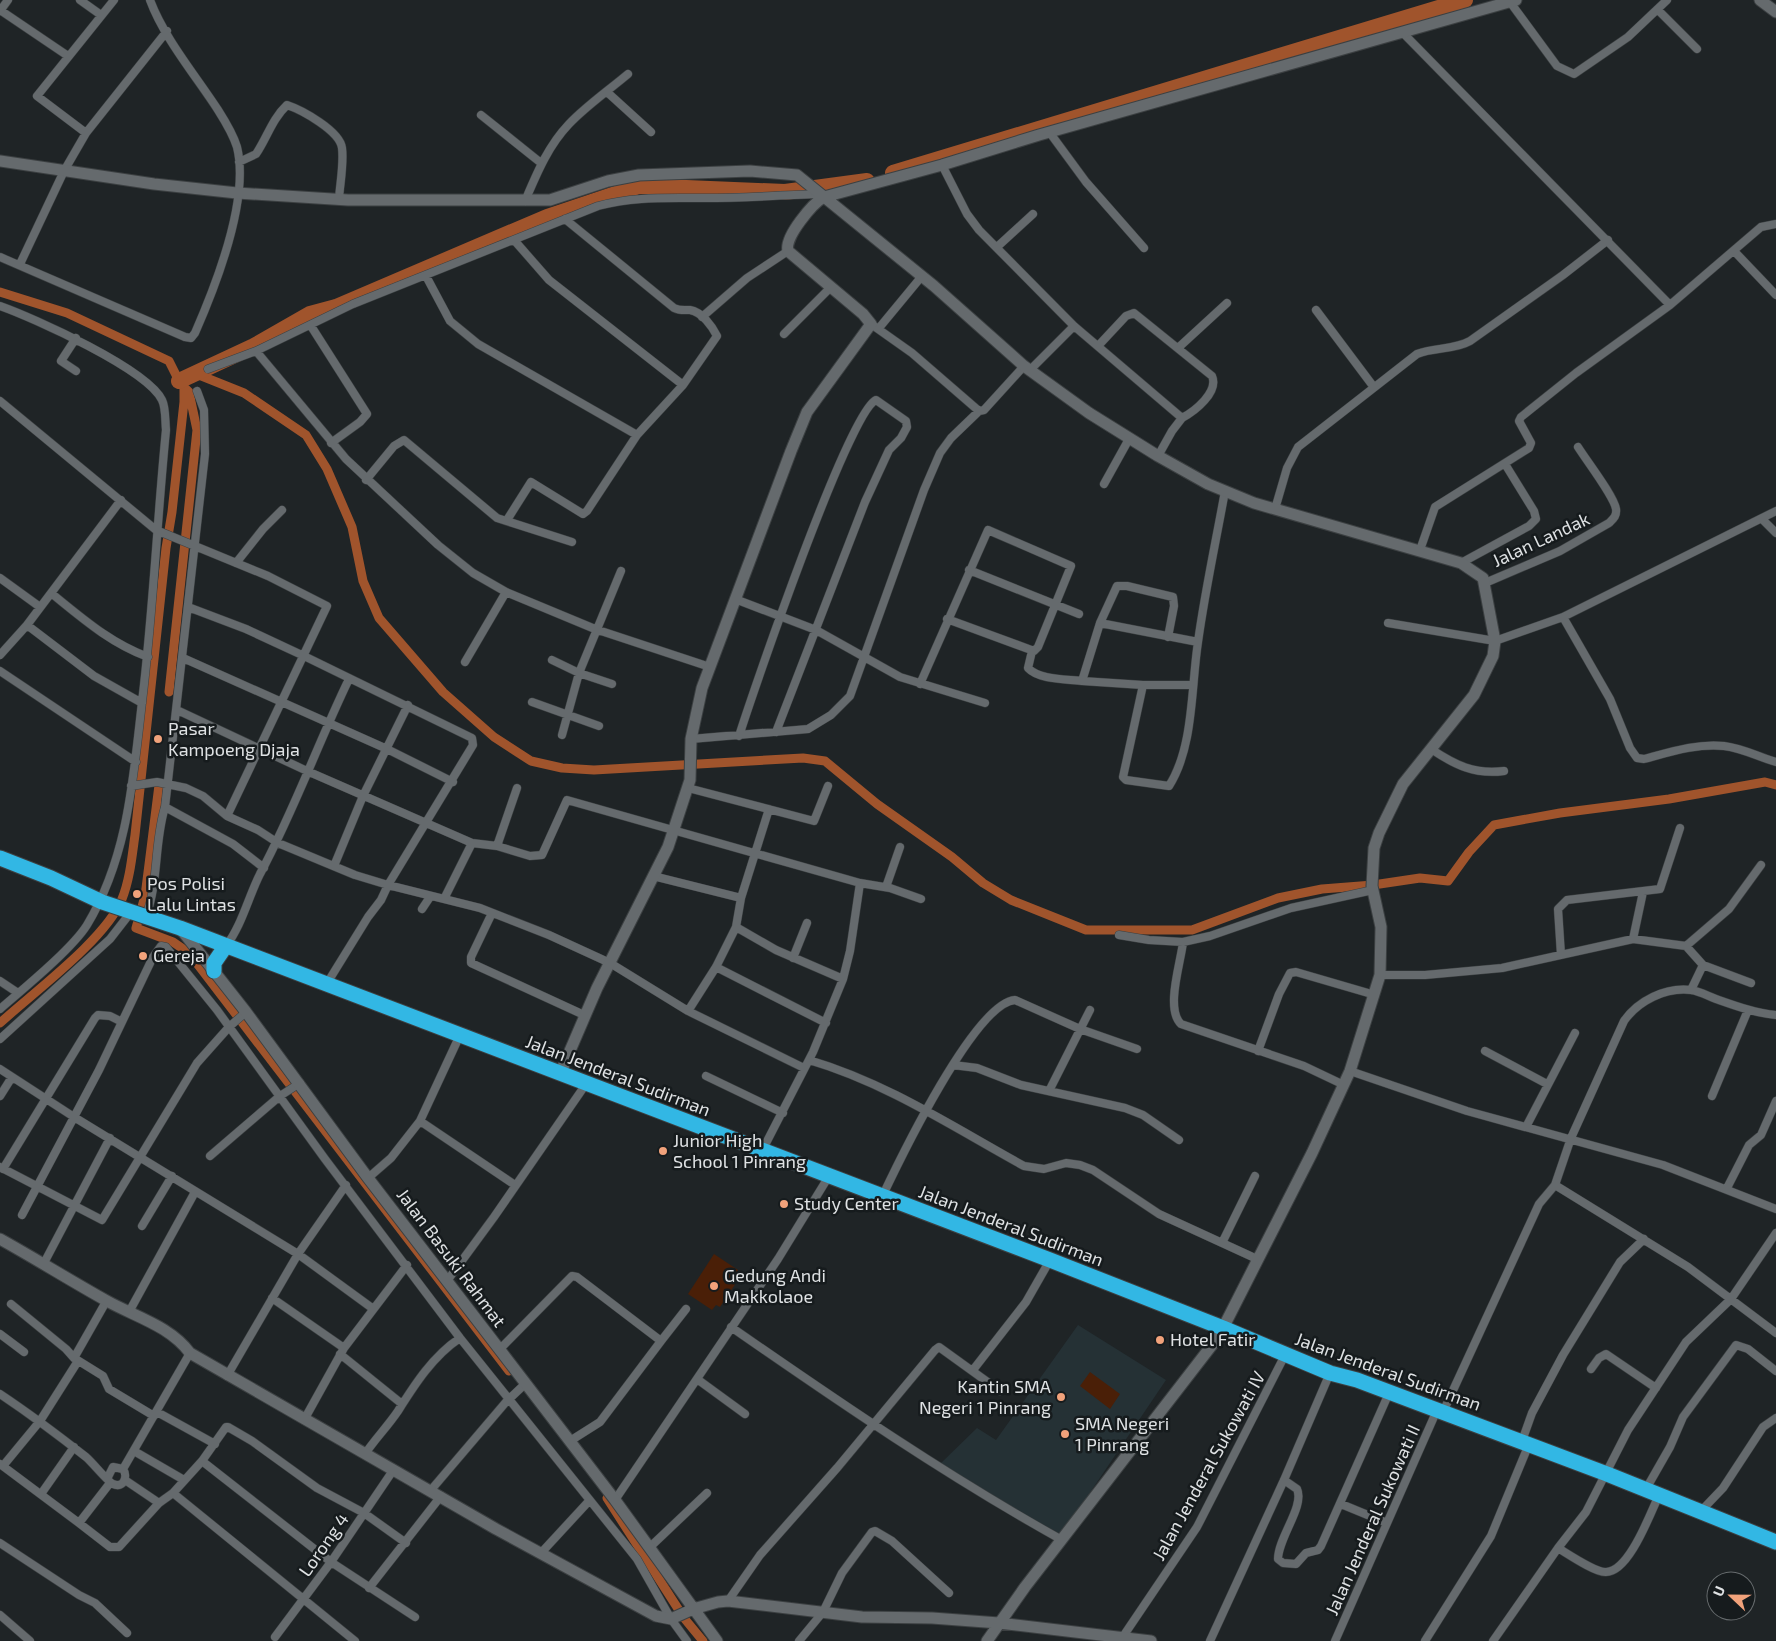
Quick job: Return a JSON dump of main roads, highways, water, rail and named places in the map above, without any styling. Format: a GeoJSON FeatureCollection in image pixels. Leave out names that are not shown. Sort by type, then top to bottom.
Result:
{"type":"FeatureCollection","features":[{"type":"Feature","properties":{"kind":"highway","name":"Jalan Jenderal Sudirman"},"geometry":{"type":"LineString","coordinates":[[0,858],[51,878],[101,902],[180,928],[225,947],[1050,1260],[1224,1328],[1330,1373],[1357,1380],[1607,1474],[1776,1542]]}},
{"type":"Feature","properties":{"kind":"highway"},"geometry":{"type":"LineString","coordinates":[[214,971],[214,963],[225,947]]}},
{"type":"Feature","properties":{"kind":"waterway"},"geometry":{"type":"LineString","coordinates":[[893,173],[1465,0]]}},
{"type":"Feature","properties":{"kind":"waterway"},"geometry":{"type":"LineString","coordinates":[[179,381],[254,346],[310,314],[336,307],[547,217],[639,186],[785,192],[867,181]]}},
{"type":"Feature","properties":{"kind":"waterway"},"geometry":{"type":"LineString","coordinates":[[0,292],[67,313],[169,361],[179,381],[199,375],[244,393],[306,435],[327,469],[352,527],[363,581],[379,618],[443,692],[494,737],[531,761],[562,768],[594,770],[803,758],[825,761],[877,804],[952,857],[983,883],[1011,900],[1086,930],[1192,930],[1278,898],[1322,889],[1373,885],[1420,878],[1448,881],[1469,852],[1494,825],[1560,813],[1669,799],[1765,782],[1776,785]]}},
{"type":"Feature","properties":{"kind":"waterway"},"geometry":{"type":"LineString","coordinates":[[0,1023],[68,964],[101,931],[114,915],[127,884],[135,835],[184,402],[184,388],[179,381]]}},
{"type":"Feature","properties":{"kind":"waterway"},"geometry":{"type":"LineString","coordinates":[[169,692],[197,430],[189,392],[186,389]]}},
{"type":"Feature","properties":{"kind":"waterway"},"geometry":{"type":"LineString","coordinates":[[159,785],[145,896],[136,928],[173,942],[189,953],[509,1371]]}},
{"type":"Feature","properties":{"kind":"waterway"},"geometry":{"type":"LineString","coordinates":[[607,1498],[684,1618],[703,1641]]}},
{"type":"Feature","properties":{"kind":"place","name":"Pasar Kampoeng Djaja"},"geometry":{"type":"Point","coordinates":[158,739]}},
{"type":"Feature","properties":{"kind":"place","name":"Pos Polisi Lalu Lintas"},"geometry":{"type":"Point","coordinates":[137,894]}},
{"type":"Feature","properties":{"kind":"place","name":"Gereja"},"geometry":{"type":"Point","coordinates":[143,956]}},
{"type":"Feature","properties":{"kind":"place","name":"Junior High School 1 Pinrang"},"geometry":{"type":"Point","coordinates":[663,1151]}},
{"type":"Feature","properties":{"kind":"place","name":"Study Center"},"geometry":{"type":"Point","coordinates":[784,1204]}},
{"type":"Feature","properties":{"kind":"place","name":"Gedung Andi Makkolaoe"},"geometry":{"type":"Point","coordinates":[714,1286]}},
{"type":"Feature","properties":{"kind":"place","name":"Hotel Fatir"},"geometry":{"type":"Point","coordinates":[1160,1340]}},
{"type":"Feature","properties":{"kind":"place","name":"Kantin SMA Negeri 1 Pinrang"},"geometry":{"type":"Point","coordinates":[1061,1397]}},
{"type":"Feature","properties":{"kind":"place","name":"SMA Negeri 1 Pinrang"},"geometry":{"type":"Point","coordinates":[1065,1434]}}]}
